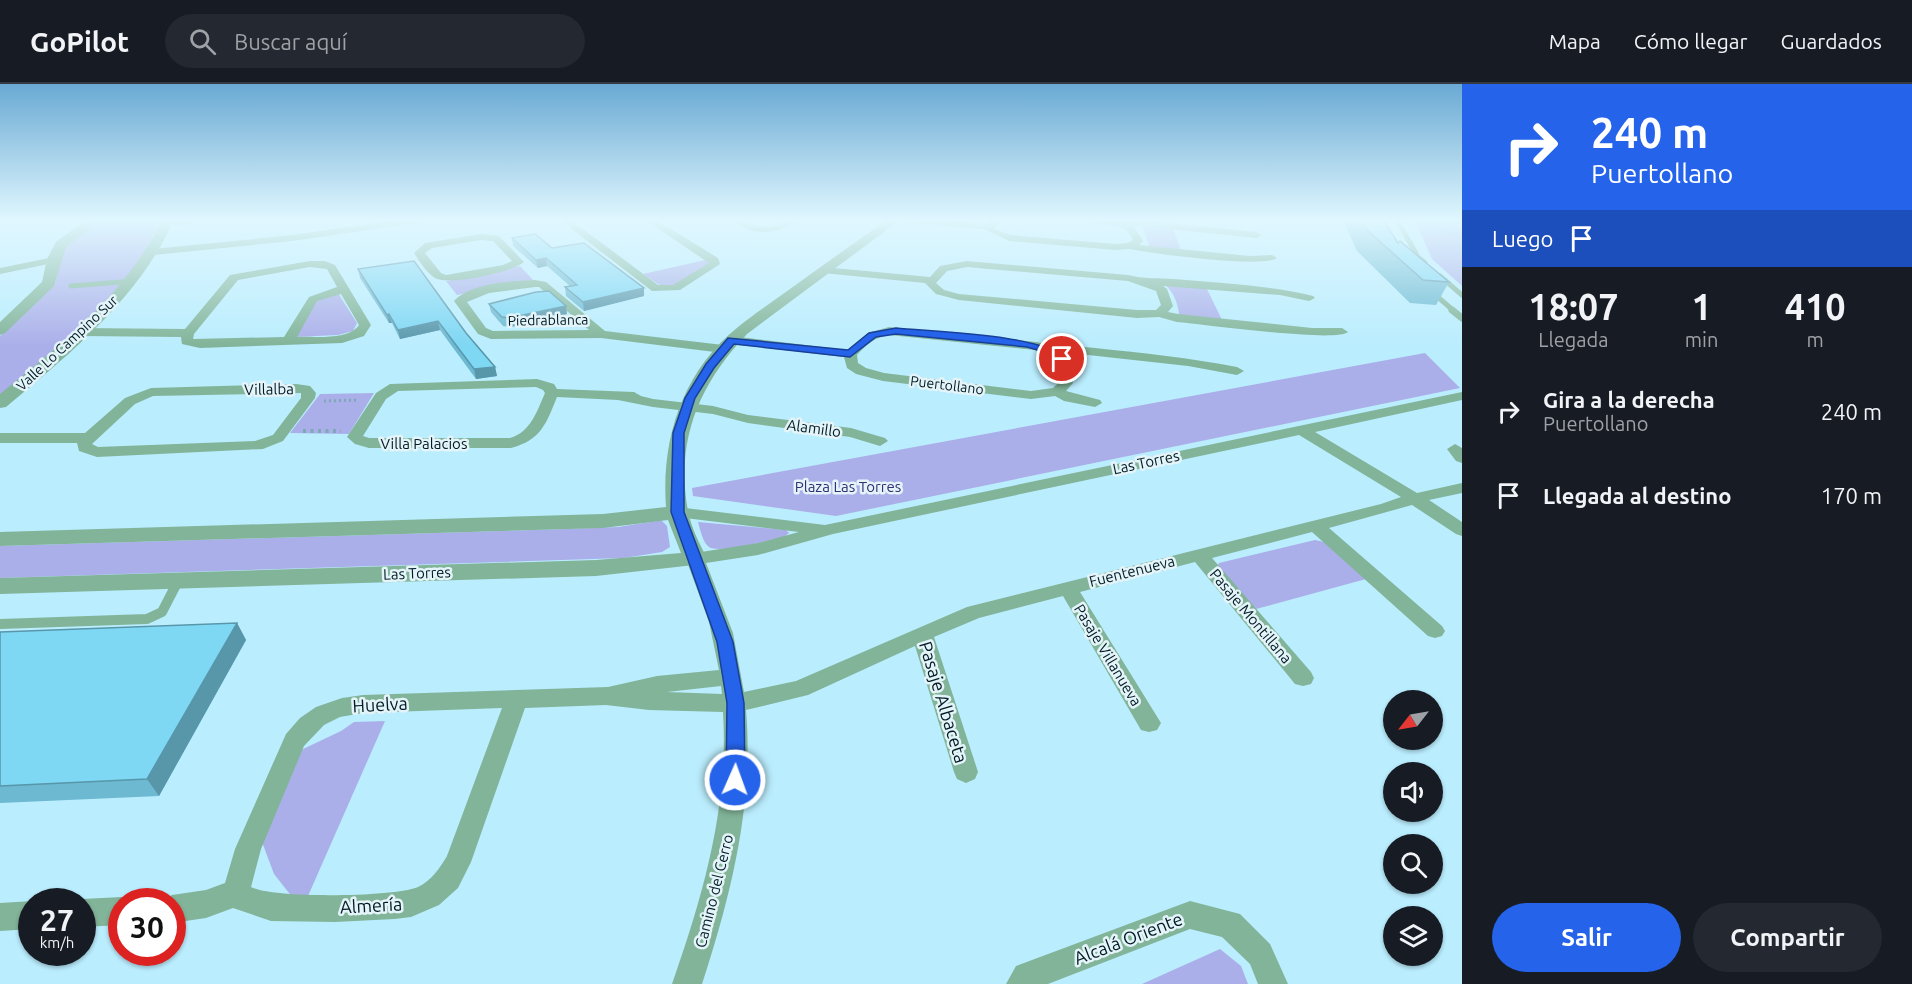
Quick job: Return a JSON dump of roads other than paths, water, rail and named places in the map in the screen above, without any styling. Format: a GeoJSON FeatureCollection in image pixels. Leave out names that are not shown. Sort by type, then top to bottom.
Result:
{"type":"FeatureCollection","features":[{"type":"Feature","properties":{"kind":"street"},"geometry":{"type":"LineString","coordinates":[[0,330],[49,284],[55,262]]}},
{"type":"Feature","properties":{"kind":"street","name":"Valle Lo Campino Sur"},"geometry":{"type":"LineString","coordinates":[[0,403],[82,332],[133,281],[147,262]]}},
{"type":"Feature","properties":{"kind":"street"},"geometry":{"type":"LineString","coordinates":[[426,262],[437,275],[445,278],[511,267],[517,262]]}},
{"type":"Feature","properties":{"kind":"street"},"geometry":{"type":"LineString","coordinates":[[620,262],[656,289],[676,288],[715,264],[714,262]]}},
{"type":"Feature","properties":{"kind":"street","name":"Camino del Cerro"},"geometry":{"type":"LineString","coordinates":[[687,984],[715,896],[727,844],[735,789],[735,703],[719,621],[677,512],[677,461],[686,407],[728,344],[834,262]]}},
{"type":"Feature","properties":{"kind":"street"},"geometry":{"type":"LineString","coordinates":[[325,264],[331,267],[365,325],[364,330],[346,339],[200,344],[186,341],[188,333],[232,279],[241,274],[325,264]]}},
{"type":"Feature","properties":{"kind":"street"},"geometry":{"type":"LineString","coordinates":[[1310,298],[1280,292],[1169,282],[1148,283],[1128,278],[967,264],[947,267],[933,277],[930,285],[935,290],[959,297],[1137,314],[1159,313],[1177,318],[1322,333],[1342,332]]}},
{"type":"Feature","properties":{"kind":"street"},"geometry":{"type":"LineString","coordinates":[[0,271],[53,266]]}},
{"type":"Feature","properties":{"kind":"street"},"geometry":{"type":"LineString","coordinates":[[827,267],[933,277]]}},
{"type":"Feature","properties":{"kind":"street"},"geometry":{"type":"LineString","coordinates":[[1148,283],[1163,292],[1167,306],[1159,313]]}},
{"type":"Feature","properties":{"kind":"street","name":"Piedrablanca"},"geometry":{"type":"LineString","coordinates":[[601,334],[542,284],[525,284],[475,294],[460,301],[482,331],[491,335],[601,334],[654,342],[728,344]]}},
{"type":"Feature","properties":{"kind":"street"},"geometry":{"type":"LineString","coordinates":[[288,340],[313,299],[344,289]]}},
{"type":"Feature","properties":{"kind":"street"},"geometry":{"type":"LineString","coordinates":[[728,344],[854,349],[873,335],[896,331],[1028,344],[1051,351],[1079,350],[1177,361],[1237,371]]}},
{"type":"Feature","properties":{"kind":"street"},"geometry":{"type":"LineString","coordinates":[[82,332],[188,333]]}},
{"type":"Feature","properties":{"kind":"street"},"geometry":{"type":"LineString","coordinates":[[69,344],[144,334]]}},
{"type":"Feature","properties":{"kind":"street","name":"Puertollano"},"geometry":{"type":"LineString","coordinates":[[854,349],[852,365],[875,376],[1030,395],[1057,392],[1075,400],[1095,403]]}},
{"type":"Feature","properties":{"kind":"street"},"geometry":{"type":"LineString","coordinates":[[1051,351],[1065,363],[1066,383],[1057,392]]}},
{"type":"Feature","properties":{"kind":"street","name":"Villa Palacios"},"geometry":{"type":"LineString","coordinates":[[537,383],[549,387],[552,393],[533,434],[517,442],[369,443],[357,440],[357,432],[378,400],[386,391],[405,386],[537,383]]}},
{"type":"Feature","properties":{"kind":"street","name":"Villalba"},"geometry":{"type":"LineString","coordinates":[[296,388],[309,393],[306,401],[284,430],[272,441],[249,447],[97,452],[85,448],[84,444],[89,438],[130,401],[151,392],[296,388]]}},
{"type":"Feature","properties":{"kind":"street","name":"Villa Palacios"},"geometry":{"type":"LineString","coordinates":[[552,393],[623,397],[686,407]]}},
{"type":"Feature","properties":{"kind":"street","name":"Las Torres"},"geometry":{"type":"LineString","coordinates":[[2,589],[596,568],[695,559],[758,549],[831,530],[1462,396]]}},
{"type":"Feature","properties":{"kind":"street","name":"Alamillo"},"geometry":{"type":"LineString","coordinates":[[686,407],[748,419],[851,433],[880,441]]}},
{"type":"Feature","properties":{"kind":"street"},"geometry":{"type":"LineString","coordinates":[[1301,430],[1386,480],[1462,530]]}},
{"type":"Feature","properties":{"kind":"street"},"geometry":{"type":"LineString","coordinates":[[0,440],[89,438]]}},
{"type":"Feature","properties":{"kind":"street","name":"Fuentenueva"},"geometry":{"type":"LineString","coordinates":[[735,703],[800,689],[922,633],[974,612],[1462,488]]}},
{"type":"Feature","properties":{"kind":"street","name":"Las Torres"},"geometry":{"type":"LineString","coordinates":[[0,539],[603,521],[677,512],[831,530]]}},
{"type":"Feature","properties":{"kind":"street"},"geometry":{"type":"LineString","coordinates":[[1316,526],[1435,631]]}},
{"type":"Feature","properties":{"kind":"street","name":"Pasaje Montillana"},"geometry":{"type":"LineString","coordinates":[[1199,555],[1303,678]]}},
{"type":"Feature","properties":{"kind":"street","name":"Pasaje Villanueva"},"geometry":{"type":"LineString","coordinates":[[1067,587],[1149,723]]}},
{"type":"Feature","properties":{"kind":"street","name":"Pasaje Albaceta"},"geometry":{"type":"LineString","coordinates":[[922,633],[966,772]]}},
{"type":"Feature","properties":{"kind":"street","name":"Huelva"},"geometry":{"type":"LineString","coordinates":[[606,696],[657,684],[731,676]]}},
{"type":"Feature","properties":{"kind":"street","name":"Huelva"},"geometry":{"type":"LineString","coordinates":[[236,893],[248,849],[294,741],[304,727],[317,716],[348,705],[606,696],[649,701],[735,703]]}},
{"type":"Feature","properties":{"kind":"street","name":"Almería"},"geometry":{"type":"LineString","coordinates":[[236,893],[255,904],[268,908],[398,905],[421,900],[433,894],[443,885],[458,862],[517,699]]}},
{"type":"Feature","properties":{"kind":"street"},"geometry":{"type":"LineString","coordinates":[[186,907],[206,904],[236,893]]}},
{"type":"Feature","properties":{"kind":"street","name":"Alcalá Oriente"},"geometry":{"type":"LineString","coordinates":[[1024,980],[1190,915],[1230,924],[1260,954],[1274,984]]}},
{"type":"Feature","properties":{"kind":"street"},"geometry":{"type":"LineString","coordinates":[[0,917],[18,916]]}},
{"type":"Feature","properties":{"kind":"lane"},"geometry":{"type":"LineString","coordinates":[[1436,272],[1462,295]]}},
{"type":"Feature","properties":{"kind":"lane"},"geometry":{"type":"LineString","coordinates":[[71,286],[133,281]]}},
{"type":"Feature","properties":{"kind":"lane"},"geometry":{"type":"LineString","coordinates":[[1428,288],[1462,318]]}},
{"type":"Feature","properties":{"kind":"lane"},"geometry":{"type":"LineString","coordinates":[[0,624],[147,619],[162,612],[178,581]]}},
{"type":"Feature","properties":{"kind":"park label","name":"Plaza Las Torres"},"geometry":{"type":"Point","coordinates":[848,486]}}]}
